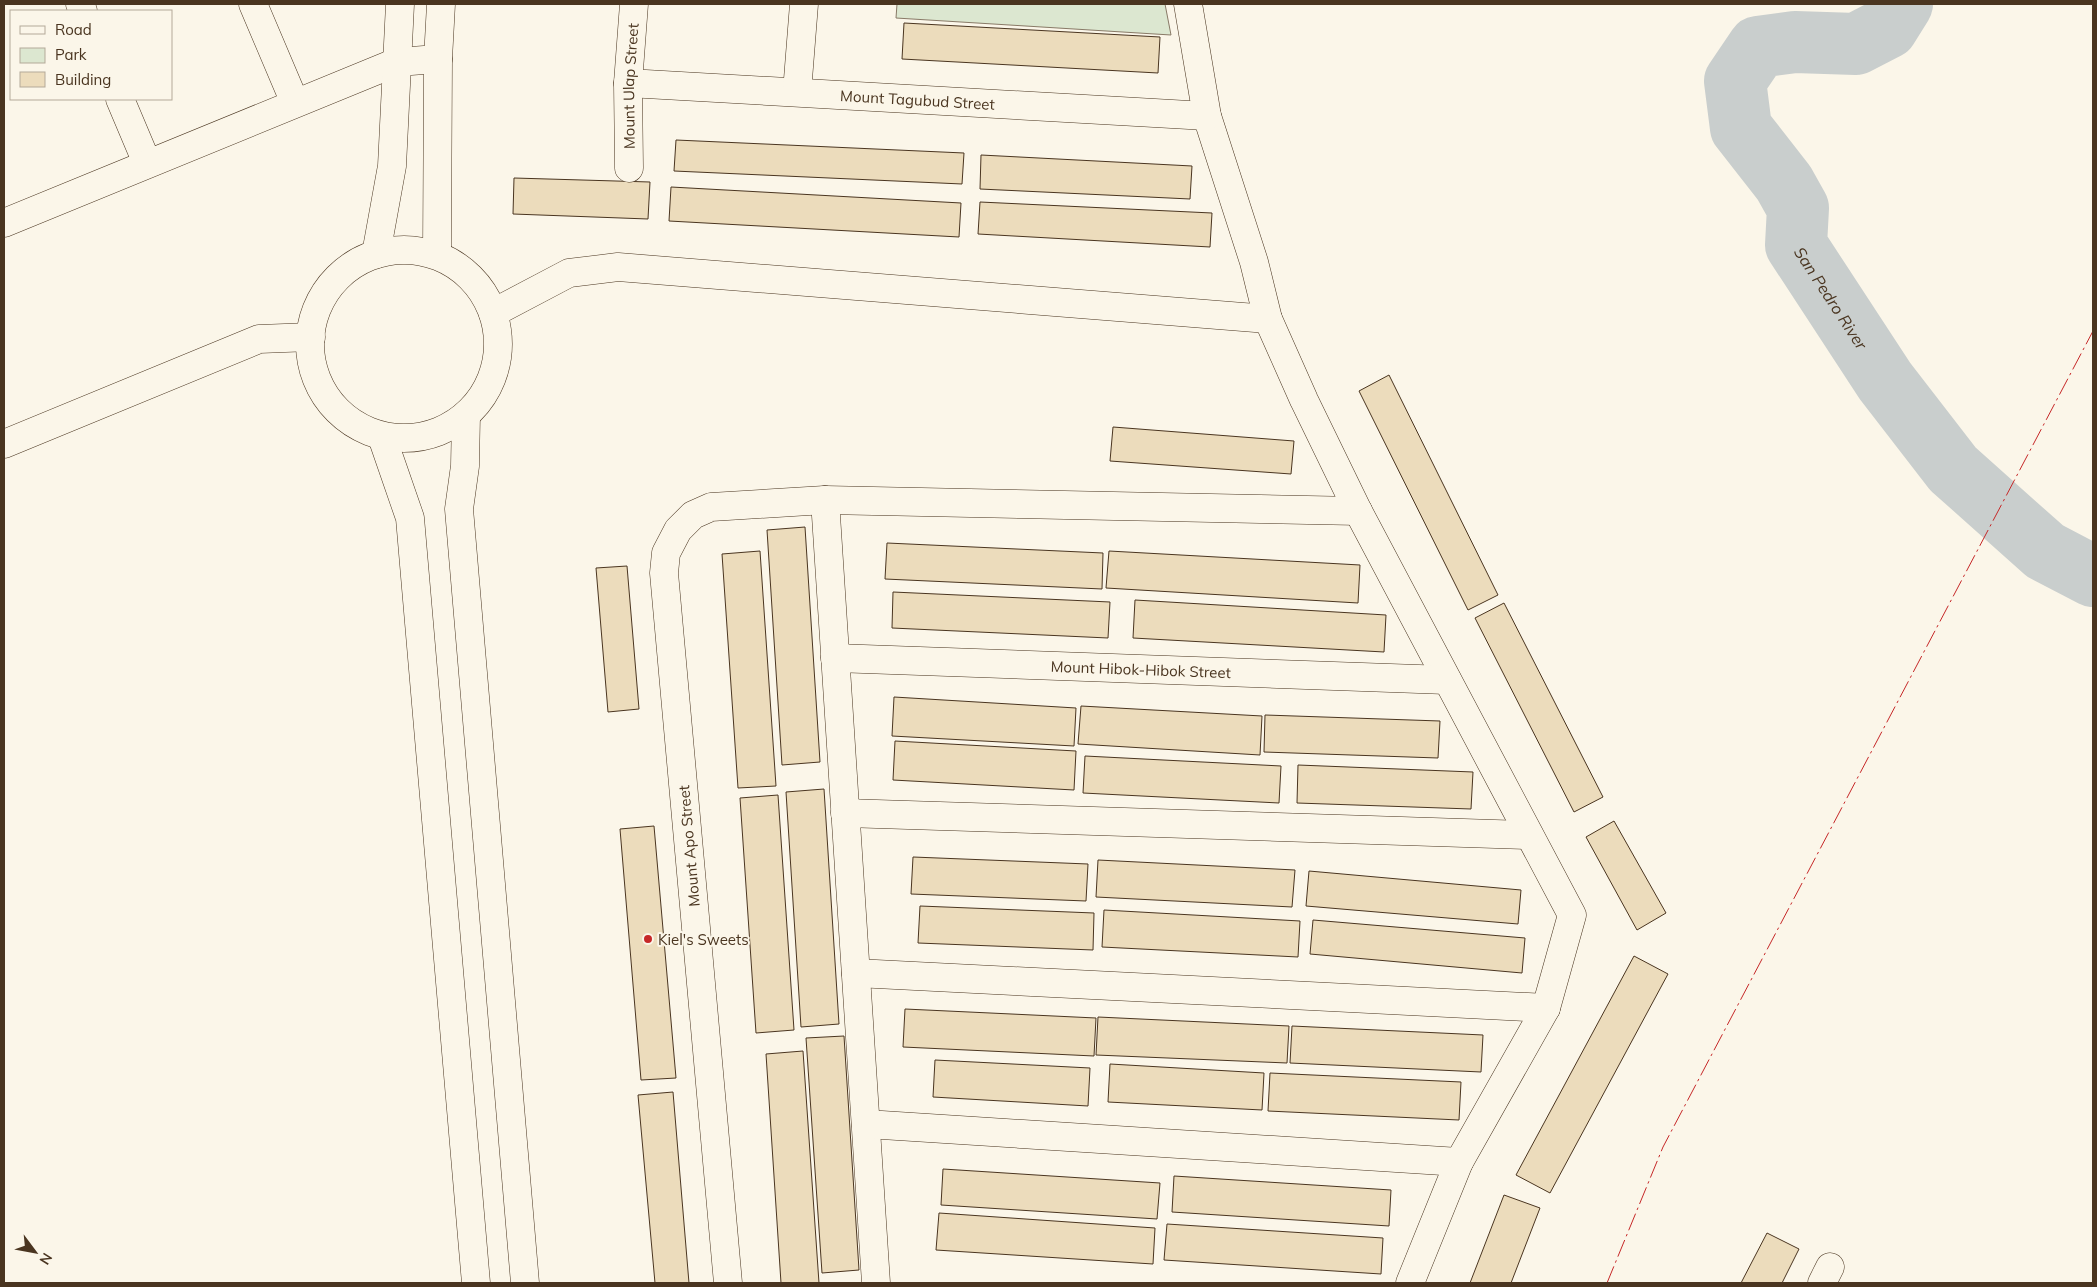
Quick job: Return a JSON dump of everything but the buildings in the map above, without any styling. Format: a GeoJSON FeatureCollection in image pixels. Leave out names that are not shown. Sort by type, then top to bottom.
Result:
{"type":"FeatureCollection","features":[{"type":"Feature","properties":{"kind":"street"},"geometry":{"type":"LineString","coordinates":[[253,4],[295,102]]}},
{"type":"Feature","properties":{"kind":"street"},"geometry":{"type":"LineString","coordinates":[[376,254],[392,166],[400,4]]}},
{"type":"Feature","properties":{"kind":"street"},"geometry":{"type":"LineString","coordinates":[[437,255],[438,59],[441,4]]}},
{"type":"Feature","properties":{"kind":"street","name":"Mount Ulap Street"},"geometry":{"type":"LineString","coordinates":[[629,168],[628,82],[634,4]]}},
{"type":"Feature","properties":{"kind":"street"},"geometry":{"type":"LineString","coordinates":[[797,92],[804,4]]}},
{"type":"Feature","properties":{"kind":"street"},"geometry":{"type":"LineString","coordinates":[[1188,4],[1207,116],[1254,262],[1268,319],[1304,400],[1358,511],[1572,915],[1546,1008],[1459,1162],[1410,1283]]}},
{"type":"Feature","properties":{"kind":"street"},"geometry":{"type":"LineString","coordinates":[[4,223],[295,102],[397,62],[438,59]]}},
{"type":"Feature","properties":{"kind":"street","name":"Mount Tagubud Street"},"geometry":{"type":"LineString","coordinates":[[628,82],[1207,116]]}},
{"type":"Feature","properties":{"kind":"street"},"geometry":{"type":"LineString","coordinates":[[120,100],[147,163]]}},
{"type":"Feature","properties":{"kind":"street"},"geometry":{"type":"LineString","coordinates":[[406,250],[437,255],[461,268],[480,288],[493,313],[498,340],[495,368],[484,394],[466,415],[442,430],[413,438],[382,436],[354,425],[331,405],[316,378],[310,348],[314,317],[327,290],[348,268],[376,254],[406,250]]}},
{"type":"Feature","properties":{"kind":"street"},"geometry":{"type":"LineString","coordinates":[[493,313],[568,273],[618,267],[1268,319]]}},
{"type":"Feature","properties":{"kind":"street"},"geometry":{"type":"LineString","coordinates":[[4,444],[259,339],[311,337]]}},
{"type":"Feature","properties":{"kind":"street"},"geometry":{"type":"LineString","coordinates":[[466,415],[465,466],[459,509],[525,1283]]}},
{"type":"Feature","properties":{"kind":"street"},"geometry":{"type":"LineString","coordinates":[[382,436],[410,518],[476,1283]]}},
{"type":"Feature","properties":{"kind":"street"},"geometry":{"type":"LineString","coordinates":[[876,1283],[825,500],[1358,511]]}},
{"type":"Feature","properties":{"kind":"street","name":"Mount Apo Street"},"geometry":{"type":"LineString","coordinates":[[728,1283],[664,573],[666,553],[678,530],[693,515],[711,507],[825,500]]}},
{"type":"Feature","properties":{"kind":"street","name":"Mount Hibok-Hibok Street"},"geometry":{"type":"LineString","coordinates":[[835,658],[1447,680]]}},
{"type":"Feature","properties":{"kind":"street"},"geometry":{"type":"LineString","coordinates":[[845,813],[1529,835]]}},
{"type":"Feature","properties":{"kind":"street"},"geometry":{"type":"LineString","coordinates":[[856,973],[1546,1008]]}},
{"type":"Feature","properties":{"kind":"street"},"geometry":{"type":"LineString","coordinates":[[866,1124],[1459,1162]]}},
{"type":"Feature","properties":{"kind":"green space"},"geometry":{"type":"Polygon","coordinates":[[[897,4],[1165,4],[1171,35],[896,18],[897,4]]]}},
{"type":"Feature","properties":{"kind":"waterway","name":"San Pedro River"},"geometry":{"type":"LineString","coordinates":[[1902,4],[1887,28],[1856,44],[1795,42],[1758,47],[1735,81],[1741,128],[1784,183],[1798,208],[1796,245],[1885,381],[1953,469],[2045,551],[2093,576]]}},
{"type":"Feature","properties":{"kind":"power"},"geometry":{"type":"LineString","coordinates":[[1607,1283],[1663,1147],[2093,331]]}},
{"type":"Feature","properties":{"kind":"place","name":"Kiel's Sweets"},"geometry":{"type":"Point","coordinates":[648,939]}}]}
